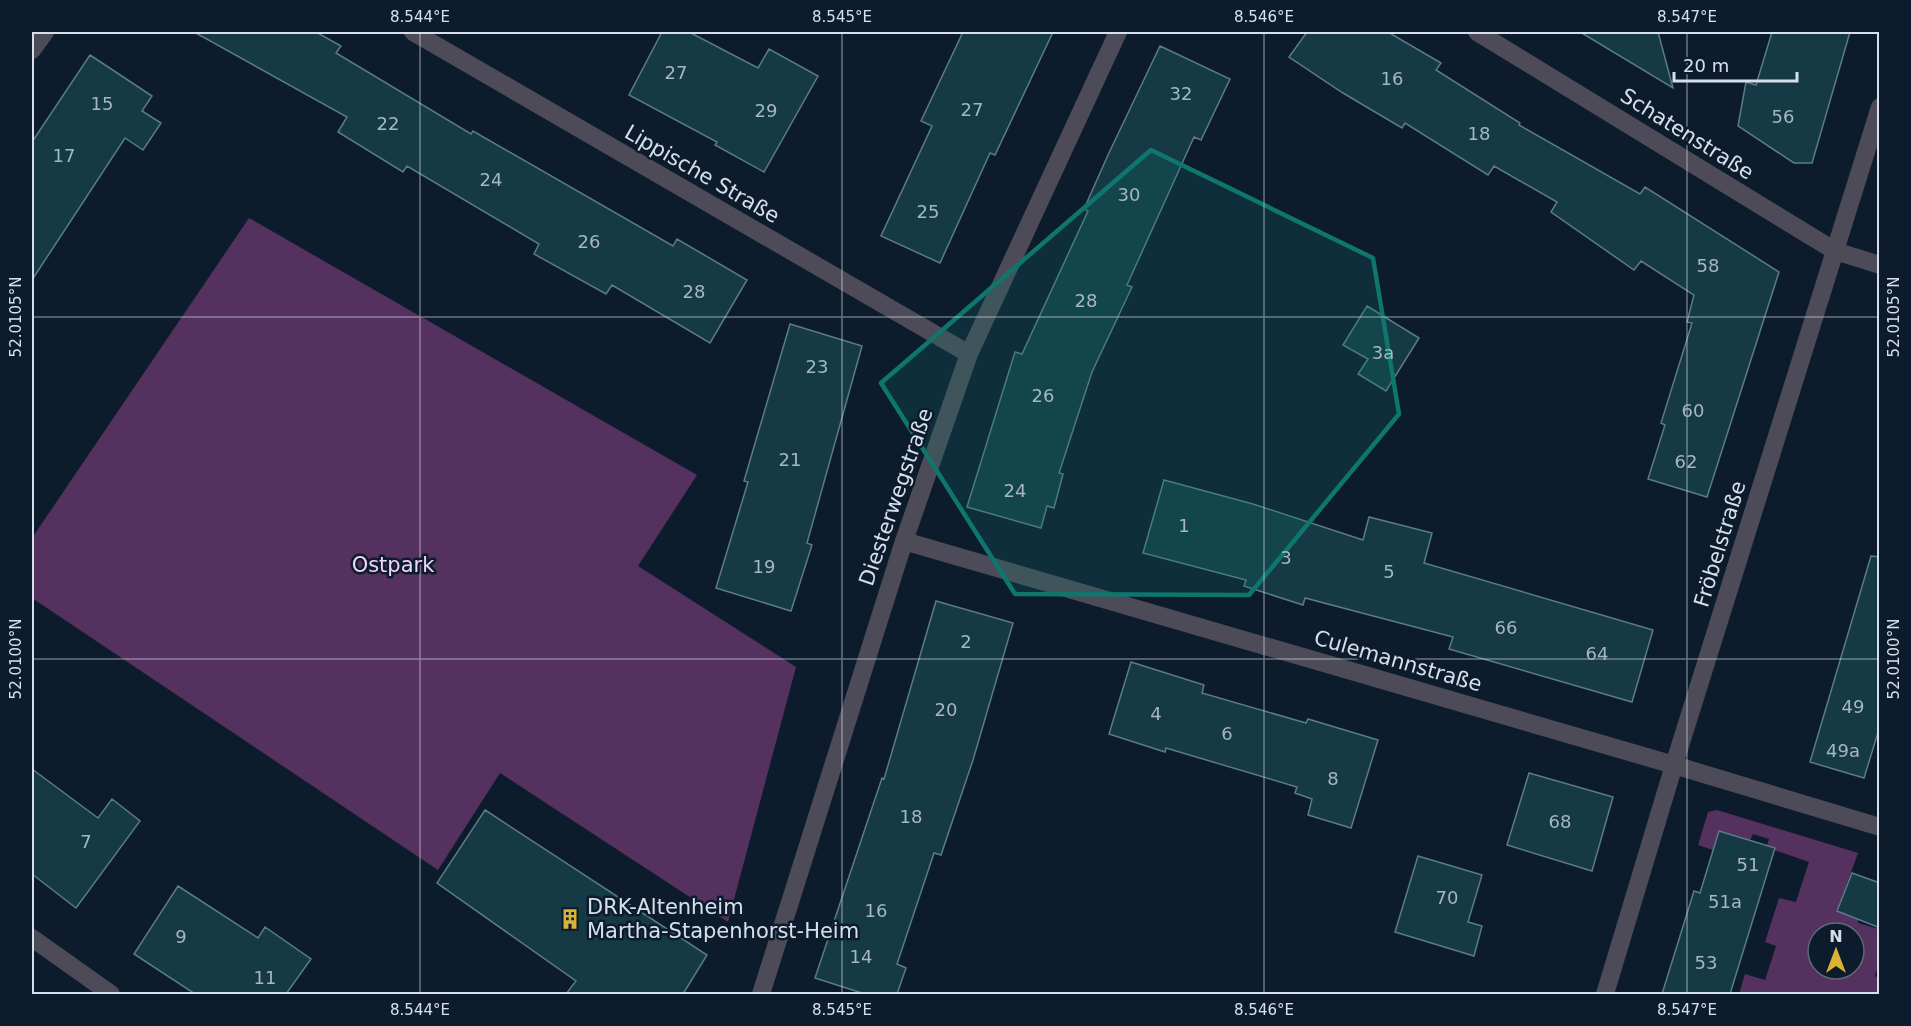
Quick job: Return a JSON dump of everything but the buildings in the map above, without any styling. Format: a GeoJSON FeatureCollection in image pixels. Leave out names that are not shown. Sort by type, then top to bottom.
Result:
{"type":"FeatureCollection","features":[{"type":"Feature","properties":{"kind":"street"},"geometry":{"type":"LineString","coordinates":[[32,50],[45,32]]}},
{"type":"Feature","properties":{"kind":"street","name":"Lippische Straße"},"geometry":{"type":"LineString","coordinates":[[413,32],[969,354]]}},
{"type":"Feature","properties":{"kind":"street","name":"Diesterwegstraße"},"geometry":{"type":"LineString","coordinates":[[761,994],[904,541],[969,354],[1118,32]]}},
{"type":"Feature","properties":{"kind":"street","name":"Schatenstraße"},"geometry":{"type":"LineString","coordinates":[[1477,32],[1835,251],[1880,265]]}},
{"type":"Feature","properties":{"kind":"street","name":"Fröbelstraße"},"geometry":{"type":"LineString","coordinates":[[1605,994],[1674,765],[1880,107]]}},
{"type":"Feature","properties":{"kind":"street","name":"Culemannstraße"},"geometry":{"type":"LineString","coordinates":[[904,541],[1880,827]]}},
{"type":"Feature","properties":{"kind":"street"},"geometry":{"type":"LineString","coordinates":[[32,938],[111,994]]}},
{"type":"Feature","properties":{"kind":"highlighted area"},"geometry":{"type":"Polygon","coordinates":[[[1151,150],[1373,258],[1399,414],[1249,595],[1015,594],[881,383],[1151,150]]]}},
{"type":"Feature","properties":{"kind":"green space","name":"Ostpark"},"geometry":{"type":"Polygon","coordinates":[[[249,218],[697,475],[638,566],[796,667],[728,922],[500,773],[438,870],[32,598],[32,538],[249,218]]]}},
{"type":"Feature","properties":{"kind":"green space"},"geometry":{"type":"Polygon","coordinates":[[[1717,810],[1858,853],[1837,911],[1858,919],[1858,921],[1806,921],[1806,981],[1866,981],[1866,925],[1879,929],[1879,964],[1875,976],[1879,978],[1879,994],[1739,994],[1745,974],[1765,980],[1776,946],[1765,942],[1779,898],[1796,902],[1809,862],[1774,850],[1774,847],[1767,845],[1769,839],[1753,834],[1750,840],[1719,831],[1713,850],[1698,845],[1708,812],[1717,810]]]}},
{"type":"Feature","properties":{"kind":"place","name":"DRK-Altenheim Martha-Stapenhorst-Heim"},"geometry":{"type":"Point","coordinates":[570,919]}}]}
